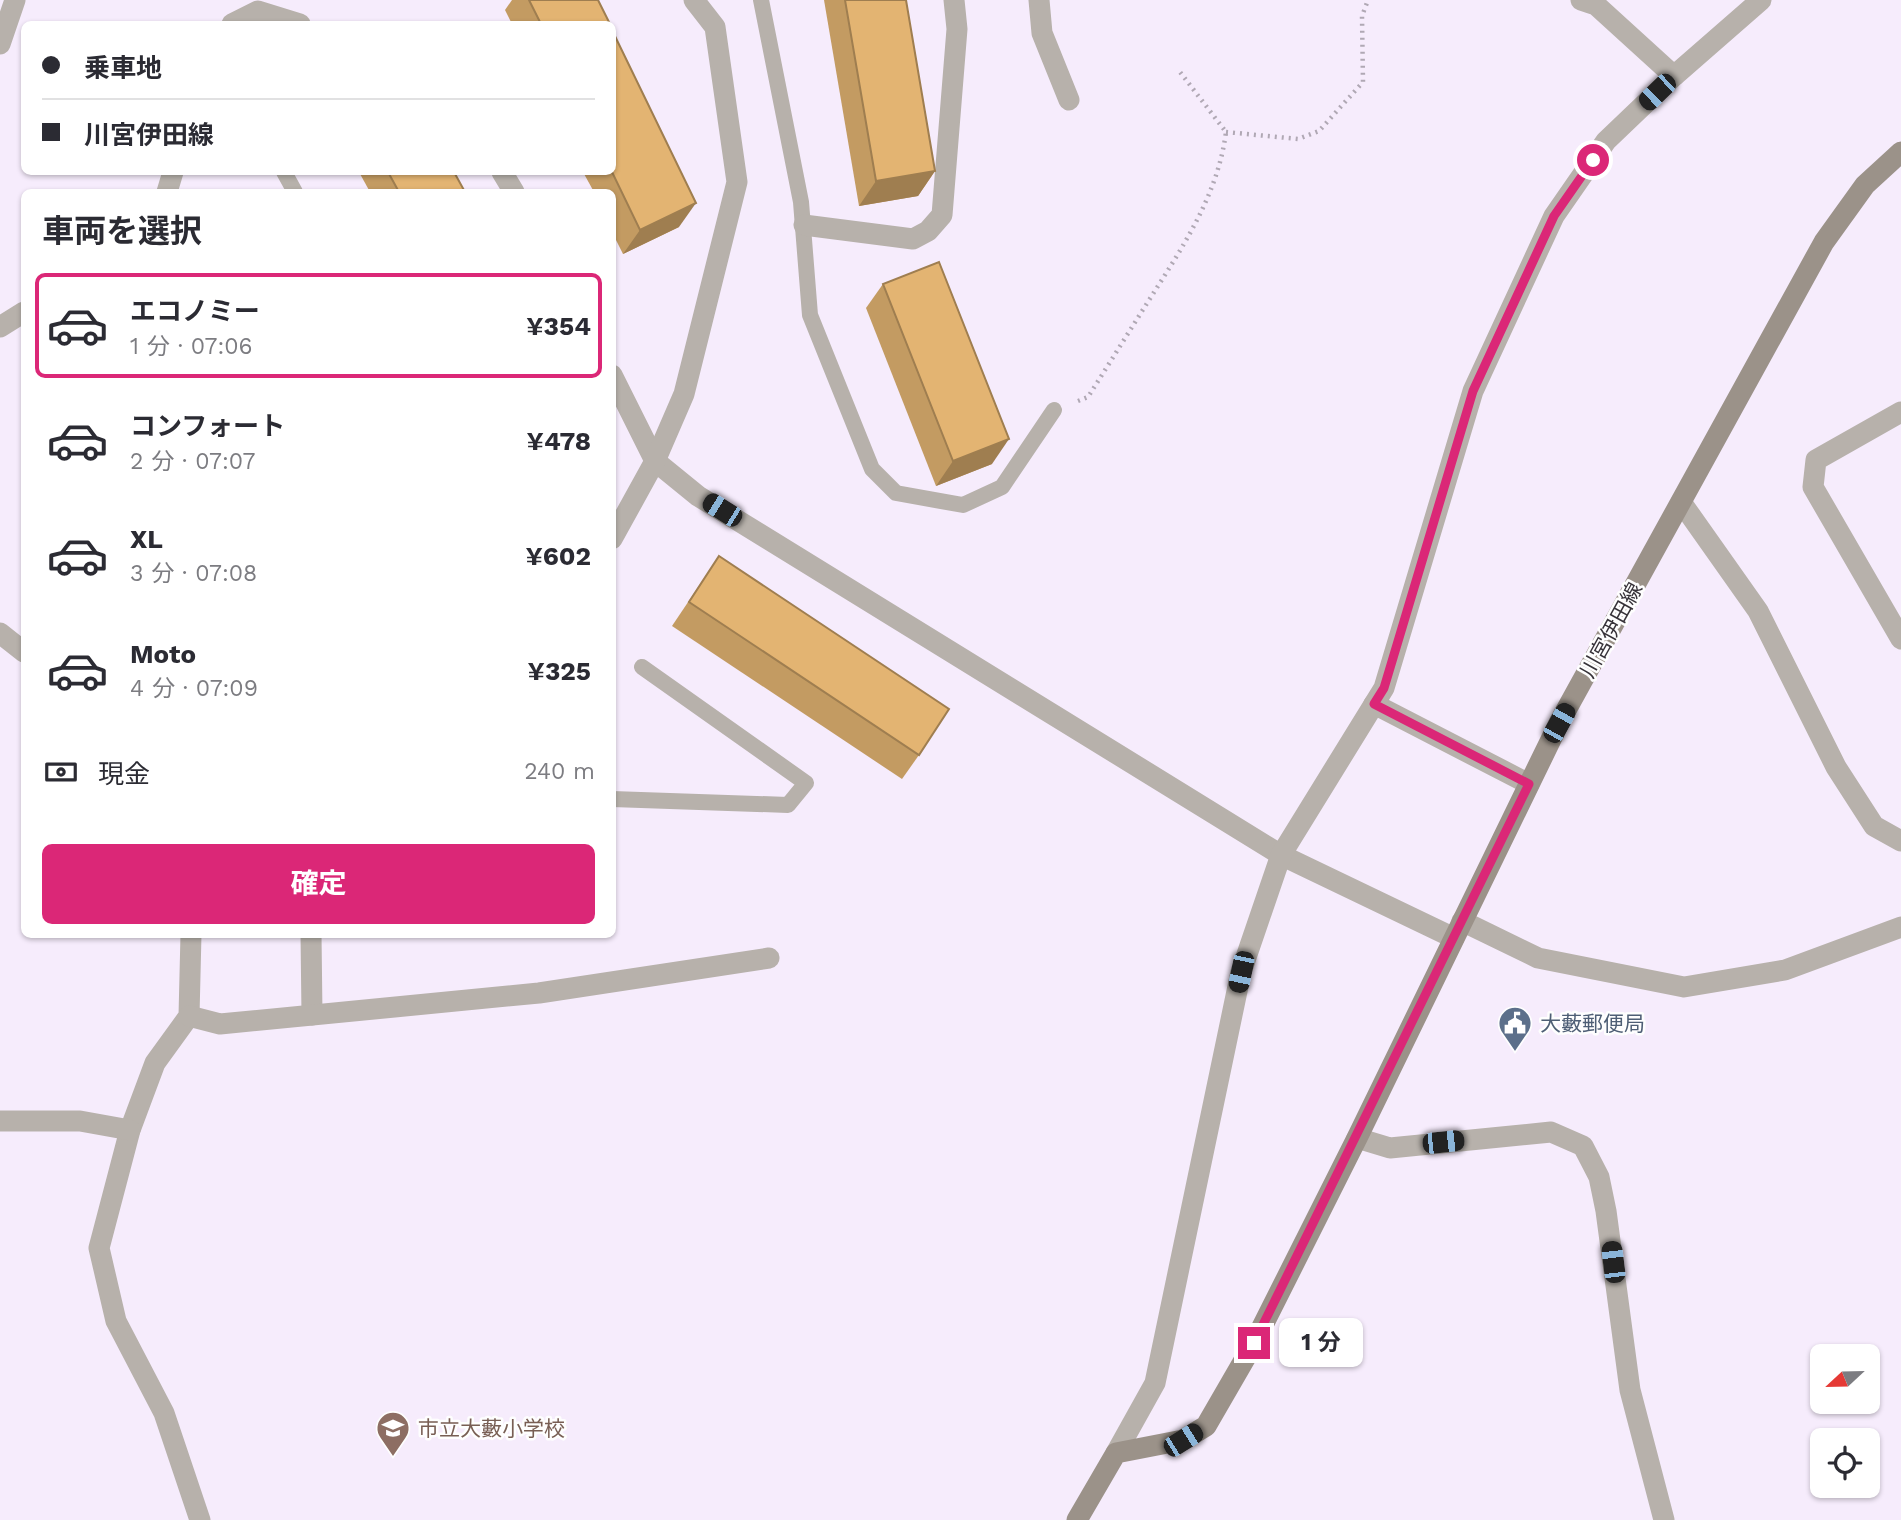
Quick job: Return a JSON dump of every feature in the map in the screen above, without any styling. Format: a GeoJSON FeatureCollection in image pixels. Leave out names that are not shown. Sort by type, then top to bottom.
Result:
{"type":"FeatureCollection","features":[{"type":"Feature","properties":{"kind":"main road","name":"川宮伊田線"},"geometry":{"type":"LineString","coordinates":[[1116,1453],[1183,1440],[1206,1426],[1254,1343],[1357,1138],[1559,723],[1824,242],[1866,185],[1901,152]]}},
{"type":"Feature","properties":{"kind":"main road"},"geometry":{"type":"LineString","coordinates":[[1077,1520],[1116,1453]]}},
{"type":"Feature","properties":{"kind":"street"},"geometry":{"type":"LineString","coordinates":[[0,44],[15,0]]}},
{"type":"Feature","properties":{"kind":"street"},"geometry":{"type":"LineString","coordinates":[[616,532],[655,461],[684,394],[737,182],[715,27],[694,0]]}},
{"type":"Feature","properties":{"kind":"street"},"geometry":{"type":"LineString","coordinates":[[804,225],[913,239],[928,231],[942,215],[957,29],[954,0]]}},
{"type":"Feature","properties":{"kind":"street"},"geometry":{"type":"LineString","coordinates":[[1038,0],[1042,33],[1069,100]]}},
{"type":"Feature","properties":{"kind":"street"},"geometry":{"type":"LineString","coordinates":[[1581,0],[1596,5],[1674,76]]}},
{"type":"Feature","properties":{"kind":"street"},"geometry":{"type":"LineString","coordinates":[[1116,1453],[1155,1383],[1241,972],[1281,855],[1384,688],[1473,391],[1554,216],[1606,141],[1674,76],[1761,0]]}},
{"type":"Feature","properties":{"kind":"street"},"geometry":{"type":"LineString","coordinates":[[238,21],[258,10],[291,21]]}},
{"type":"Feature","properties":{"kind":"street"},"geometry":{"type":"LineString","coordinates":[[0,327],[21,314]]}},
{"type":"Feature","properties":{"kind":"street"},"geometry":{"type":"LineString","coordinates":[[616,383],[655,461],[698,496],[1281,855],[1458,929],[1538,958],[1684,987],[1785,971],[1901,927]]}},
{"type":"Feature","properties":{"kind":"street"},"geometry":{"type":"LineString","coordinates":[[1901,412],[1816,460],[1813,487],[1901,639]]}},
{"type":"Feature","properties":{"kind":"street"},"geometry":{"type":"LineString","coordinates":[[1681,502],[1758,611],[1836,766],[1874,826],[1901,841]]}},
{"type":"Feature","properties":{"kind":"street"},"geometry":{"type":"LineString","coordinates":[[0,632],[21,650]]}},
{"type":"Feature","properties":{"kind":"street"},"geometry":{"type":"LineString","coordinates":[[1374,704],[1529,784]]}},
{"type":"Feature","properties":{"kind":"street"},"geometry":{"type":"LineString","coordinates":[[191,938],[189,1016],[155,1063],[130,1130],[99,1248],[116,1321],[164,1413],[201,1520]]}},
{"type":"Feature","properties":{"kind":"street"},"geometry":{"type":"LineString","coordinates":[[311,938],[312,1015]]}},
{"type":"Feature","properties":{"kind":"street"},"geometry":{"type":"LineString","coordinates":[[189,1016],[220,1024],[538,993],[769,958]]}},
{"type":"Feature","properties":{"kind":"street"},"geometry":{"type":"LineString","coordinates":[[0,1121],[80,1121],[130,1130]]}},
{"type":"Feature","properties":{"kind":"street"},"geometry":{"type":"LineString","coordinates":[[1357,1138],[1390,1147],[1551,1132],[1583,1146],[1598,1177],[1606,1211],[1630,1390],[1664,1520]]}},
{"type":"Feature","properties":{"kind":"lane"},"geometry":{"type":"LineString","coordinates":[[761,0],[801,202],[810,315],[872,468],[896,493],[964,505],[1002,487],[1054,410]]}},
{"type":"Feature","properties":{"kind":"lane"},"geometry":{"type":"LineString","coordinates":[[616,799],[788,806],[806,783],[642,667]]}},
{"type":"Feature","properties":{"kind":"path"},"geometry":{"type":"LineString","coordinates":[[1226,132],[1298,139],[1319,131],[1363,82],[1362,16],[1368,0]]}},
{"type":"Feature","properties":{"kind":"path"},"geometry":{"type":"LineString","coordinates":[[1054,410],[1088,397],[1169,269],[1207,202],[1223,160],[1226,132],[1180,72]]}},
{"type":"Feature","properties":{"kind":"building"},"geometry":{"type":"Polygon","coordinates":[[[529,0],[598,0],[608,21],[540,21],[529,0]]]}},
{"type":"Feature","properties":{"kind":"building"},"geometry":{"type":"Polygon","coordinates":[[[845,0],[906,0],[935,171],[876,181],[845,0]]]}},
{"type":"Feature","properties":{"kind":"building"},"geometry":{"type":"Polygon","coordinates":[[[616,38],[696,203],[640,230],[613,175],[616,175],[616,38]]]}},
{"type":"Feature","properties":{"kind":"building"},"geometry":{"type":"Polygon","coordinates":[[[390,175],[456,175],[463,189],[397,189],[390,175]]]}},
{"type":"Feature","properties":{"kind":"building"},"geometry":{"type":"Polygon","coordinates":[[[939,262],[1009,439],[953,461],[883,284],[939,262]]]}},
{"type":"Feature","properties":{"kind":"building"},"geometry":{"type":"Polygon","coordinates":[[[719,556],[949,709],[919,755],[689,602],[719,556]]]}},
{"type":"Feature","properties":{"kind":"place","name":"大藪郵便局"},"geometry":{"type":"Point","coordinates":[1515,1053]}},
{"type":"Feature","properties":{"kind":"place","name":"市立大藪小学校"},"geometry":{"type":"Point","coordinates":[393,1458]}},
{"type":"Feature","properties":{"kind":"route"},"geometry":{"type":"LineString","coordinates":[[1254,1343],[1529,784],[1374,704],[1384,688],[1473,391],[1554,216],[1593,160]]}}]}
